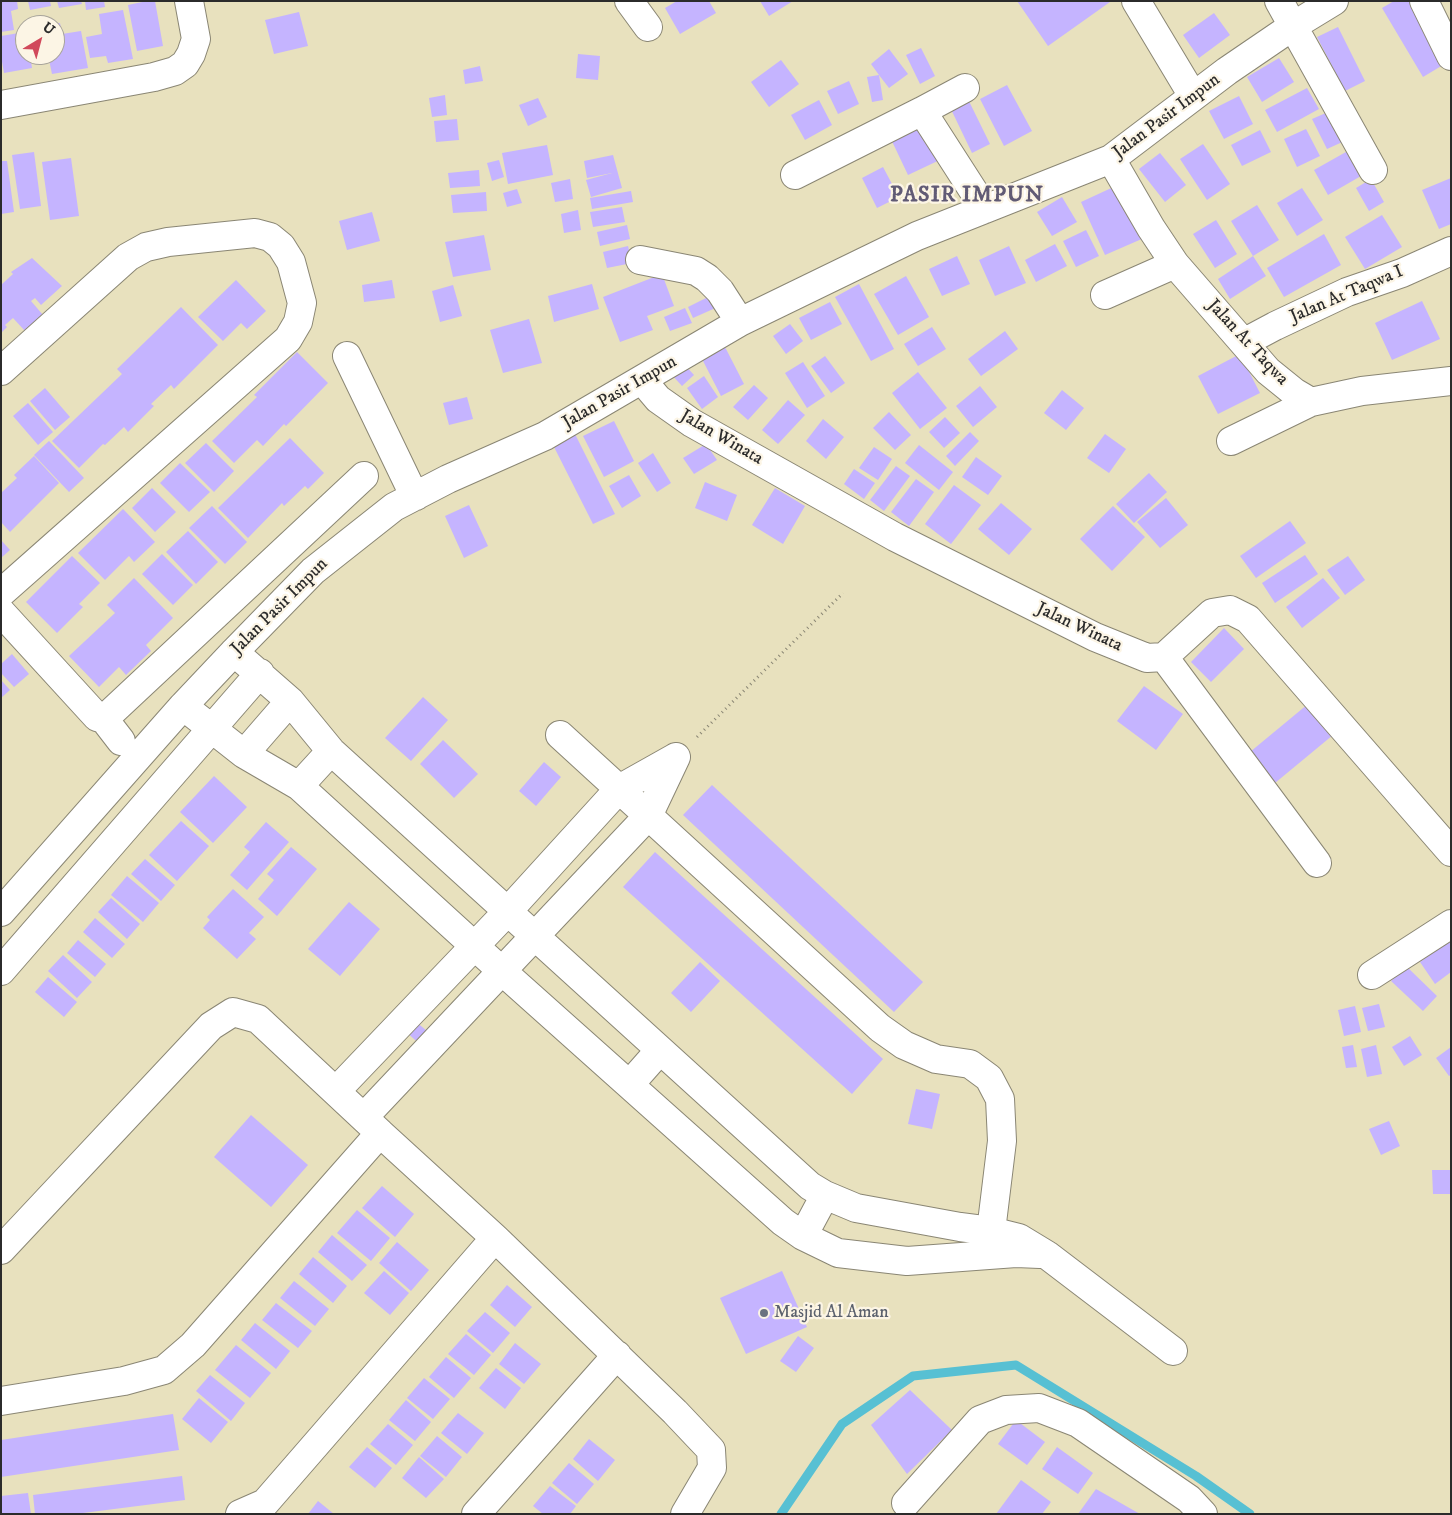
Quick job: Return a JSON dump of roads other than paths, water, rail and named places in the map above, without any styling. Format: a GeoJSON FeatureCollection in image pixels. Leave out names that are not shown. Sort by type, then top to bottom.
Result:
{"type":"FeatureCollection","features":[{"type":"Feature","properties":{"kind":"street"},"geometry":{"type":"LineString","coordinates":[[1,105],[154,77],[175,71],[185,64],[196,39],[189,1]]}},
{"type":"Feature","properties":{"kind":"street"},"geometry":{"type":"LineString","coordinates":[[629,1],[648,26]]}},
{"type":"Feature","properties":{"kind":"street"},"geometry":{"type":"LineString","coordinates":[[1136,1],[1194,96]]}},
{"type":"Feature","properties":{"kind":"street"},"geometry":{"type":"LineString","coordinates":[[1279,1],[1373,170]]}},
{"type":"Feature","properties":{"kind":"street","name":"Jalan Pasir Impun"},"geometry":{"type":"LineString","coordinates":[[1,912],[183,706],[234,652],[313,571],[394,507],[448,479],[544,436],[740,322],[917,236],[1111,159],[1194,96],[1293,26],[1334,1]]}},
{"type":"Feature","properties":{"kind":"street"},"geometry":{"type":"LineString","coordinates":[[1424,1],[1451,56]]}},
{"type":"Feature","properties":{"kind":"street"},"geometry":{"type":"LineString","coordinates":[[795,176],[965,88]]}},
{"type":"Feature","properties":{"kind":"street"},"geometry":{"type":"LineString","coordinates":[[922,111],[985,209]]}},
{"type":"Feature","properties":{"kind":"street","name":"Jalan At Taqwa"},"geometry":{"type":"LineString","coordinates":[[1111,159],[1151,228],[1176,264],[1268,370],[1294,392],[1311,402]]}},
{"type":"Feature","properties":{"kind":"street"},"geometry":{"type":"LineString","coordinates":[[1,371],[128,257],[146,247],[168,242],[255,233],[270,237],[281,246],[292,262],[302,303],[298,322],[288,339],[1,593]]}},
{"type":"Feature","properties":{"kind":"street","name":"Jalan At Taqwa I"},"geometry":{"type":"LineString","coordinates":[[1244,342],[1347,292],[1402,273],[1451,251]]}},
{"type":"Feature","properties":{"kind":"street"},"geometry":{"type":"LineString","coordinates":[[640,260],[696,271],[707,278],[720,291],[740,322]]}},
{"type":"Feature","properties":{"kind":"street"},"geometry":{"type":"LineString","coordinates":[[1105,295],[1176,264]]}},
{"type":"Feature","properties":{"kind":"street"},"geometry":{"type":"LineString","coordinates":[[347,356],[416,496]]}},
{"type":"Feature","properties":{"kind":"street","name":"Jalan Winata"},"geometry":{"type":"LineString","coordinates":[[642,380],[658,399],[692,423],[895,537],[1095,637],[1147,658],[1164,657]]}},
{"type":"Feature","properties":{"kind":"street"},"geometry":{"type":"LineString","coordinates":[[1231,441],[1311,402],[1362,391],[1451,381]]}},
{"type":"Feature","properties":{"kind":"street"},"geometry":{"type":"LineString","coordinates":[[104,719],[364,476]]}},
{"type":"Feature","properties":{"kind":"street"},"geometry":{"type":"LineString","coordinates":[[1317,863],[1164,657],[1212,613],[1230,610],[1248,619],[1451,852]]}},
{"type":"Feature","properties":{"kind":"street"},"geometry":{"type":"LineString","coordinates":[[1,612],[97,717],[104,719],[121,741]]}},
{"type":"Feature","properties":{"kind":"street"},"geometry":{"type":"LineString","coordinates":[[234,652],[290,701],[331,751],[810,1186],[825,1195],[856,1208],[960,1227],[987,1244],[1016,1253],[1047,1255],[1173,1351]]}},
{"type":"Feature","properties":{"kind":"street"},"geometry":{"type":"LineString","coordinates":[[1,971],[260,673]]}},
{"type":"Feature","properties":{"kind":"street"},"geometry":{"type":"LineString","coordinates":[[244,754],[290,701]]}},
{"type":"Feature","properties":{"kind":"street"},"geometry":{"type":"LineString","coordinates":[[183,706],[211,730],[244,754],[299,786],[503,972],[783,1222],[803,1236],[838,1253],[907,1261],[987,1244]]}},
{"type":"Feature","properties":{"kind":"street"},"geometry":{"type":"LineString","coordinates":[[560,735],[880,1028],[904,1045],[936,1059],[970,1064],[990,1078],[1000,1099],[1002,1141],[987,1244]]}},
{"type":"Feature","properties":{"kind":"street"},"geometry":{"type":"LineString","coordinates":[[299,786],[331,751]]}},
{"type":"Feature","properties":{"kind":"street"},"geometry":{"type":"LineString","coordinates":[[1,1401],[124,1381],[164,1370],[193,1344],[372,1125],[503,972],[648,816],[676,757],[619,789],[508,911],[336,1091]]}},
{"type":"Feature","properties":{"kind":"street"},"geometry":{"type":"LineString","coordinates":[[1372,975],[1451,924]]}},
{"type":"Feature","properties":{"kind":"street"},"geometry":{"type":"LineString","coordinates":[[1,1250],[211,1026],[233,1012],[258,1019],[495,1238],[617,1355],[711,1450],[712,1468],[685,1514]]}},
{"type":"Feature","properties":{"kind":"street"},"geometry":{"type":"LineString","coordinates":[[630,1084],[660,1050]]}},
{"type":"Feature","properties":{"kind":"street"},"geometry":{"type":"LineString","coordinates":[[803,1236],[825,1195]]}},
{"type":"Feature","properties":{"kind":"street"},"geometry":{"type":"LineString","coordinates":[[240,1514],[265,1503],[495,1238]]}},
{"type":"Feature","properties":{"kind":"street"},"geometry":{"type":"LineString","coordinates":[[476,1514],[617,1355]]}},
{"type":"Feature","properties":{"kind":"street"},"geometry":{"type":"LineString","coordinates":[[909,1510],[980,1420],[1006,1410],[1040,1408],[1078,1423],[1189,1499],[1203,1514]]}},
{"type":"Feature","properties":{"kind":"waterway"},"geometry":{"type":"LineString","coordinates":[[781,1514],[842,1424],[913,1376],[1016,1365],[1196,1476],[1250,1514]]}},
{"type":"Feature","properties":{"kind":"place","name":"Masjid Al Aman"},"geometry":{"type":"Point","coordinates":[764,1313]}},
{"type":"Feature","properties":{"kind":"district","name":"PASIR IMPUN"},"geometry":{"type":"Point","coordinates":[967,196]}}]}
